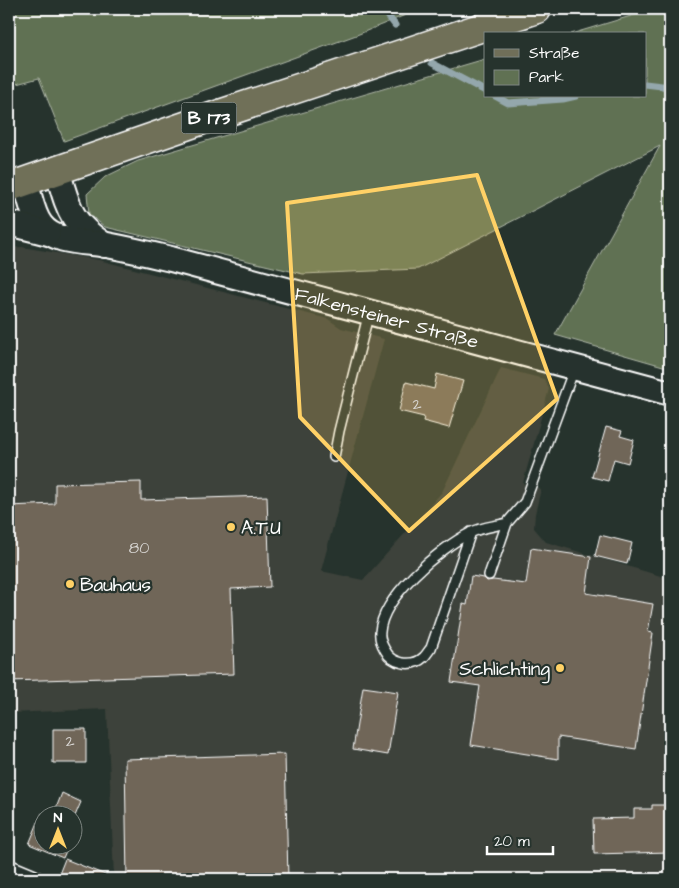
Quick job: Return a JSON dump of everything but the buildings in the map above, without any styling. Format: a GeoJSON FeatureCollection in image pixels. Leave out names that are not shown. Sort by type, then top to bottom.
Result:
{"type":"FeatureCollection","features":[{"type":"Feature","properties":{"kind":"main road","name":"B 173"},"geometry":{"type":"LineString","coordinates":[[17,184],[537,9]]}},
{"type":"Feature","properties":{"kind":"main road","name":"Falkensteiner Straße"},"geometry":{"type":"LineString","coordinates":[[57,170],[75,219],[86,232],[104,244]]}},
{"type":"Feature","properties":{"kind":"main road"},"geometry":{"type":"LineString","coordinates":[[17,184],[37,219],[48,233]]}},
{"type":"Feature","properties":{"kind":"main road","name":"Falkensteiner Straße"},"geometry":{"type":"LineString","coordinates":[[9,223],[77,242],[104,244],[181,262],[670,393]]}},
{"type":"Feature","properties":{"kind":"street"},"geometry":{"type":"LineString","coordinates":[[9,869],[33,879]]}},
{"type":"Feature","properties":{"kind":"lane"},"geometry":{"type":"LineString","coordinates":[[334,457],[369,312]]}},
{"type":"Feature","properties":{"kind":"lane"},"geometry":{"type":"LineString","coordinates":[[489,575],[507,523],[525,502],[574,366]]}},
{"type":"Feature","properties":{"kind":"lane"},"geometry":{"type":"LineString","coordinates":[[471,532],[431,648],[423,658],[410,663],[397,662],[389,657],[382,645],[379,633],[384,616],[405,584],[437,554],[471,532],[507,523]]}},
{"type":"Feature","properties":{"kind":"highlighted area"},"geometry":{"type":"Polygon","coordinates":[[[477,175],[557,399],[409,531],[300,417],[287,203],[477,175]]]}},
{"type":"Feature","properties":{"kind":"shaded area"},"geometry":{"type":"Polygon","coordinates":[[[22,247],[99,260],[328,319],[341,328],[384,339],[321,571],[363,580],[442,492],[501,368],[544,379],[549,389],[523,483],[541,489],[534,528],[546,542],[664,577],[667,611],[670,616],[670,879],[114,879],[107,709],[9,713],[9,248],[22,247]]]}},
{"type":"Feature","properties":{"kind":"green space"},"geometry":{"type":"Polygon","coordinates":[[[9,9],[420,9],[359,34],[64,141],[39,78],[9,86],[9,9]]]}},
{"type":"Feature","properties":{"kind":"green space"},"geometry":{"type":"Polygon","coordinates":[[[654,9],[670,9],[670,368],[555,335],[660,146],[418,269],[303,274],[105,227],[89,214],[87,194],[105,177],[138,161],[484,59],[484,98],[646,98],[646,32],[578,32],[654,9]]]}},
{"type":"Feature","properties":{"kind":"waterway"},"geometry":{"type":"LineString","coordinates":[[137,9],[150,12],[188,9]]}},
{"type":"Feature","properties":{"kind":"waterway"},"geometry":{"type":"LineString","coordinates":[[383,9],[395,25]]}},
{"type":"Feature","properties":{"kind":"waterway"},"geometry":{"type":"LineString","coordinates":[[432,63],[484,90]]}},
{"type":"Feature","properties":{"kind":"waterway"},"geometry":{"type":"LineString","coordinates":[[646,84],[670,87]]}},
{"type":"Feature","properties":{"kind":"waterway"},"geometry":{"type":"LineString","coordinates":[[499,98],[508,103],[567,98]]}},
{"type":"Feature","properties":{"kind":"place","name":"A.T.U"},"geometry":{"type":"Point","coordinates":[231,527]}},
{"type":"Feature","properties":{"kind":"place","name":"Bauhaus"},"geometry":{"type":"Point","coordinates":[70,584]}},
{"type":"Feature","properties":{"kind":"place","name":"Schlichting"},"geometry":{"type":"Point","coordinates":[560,668]}}]}
